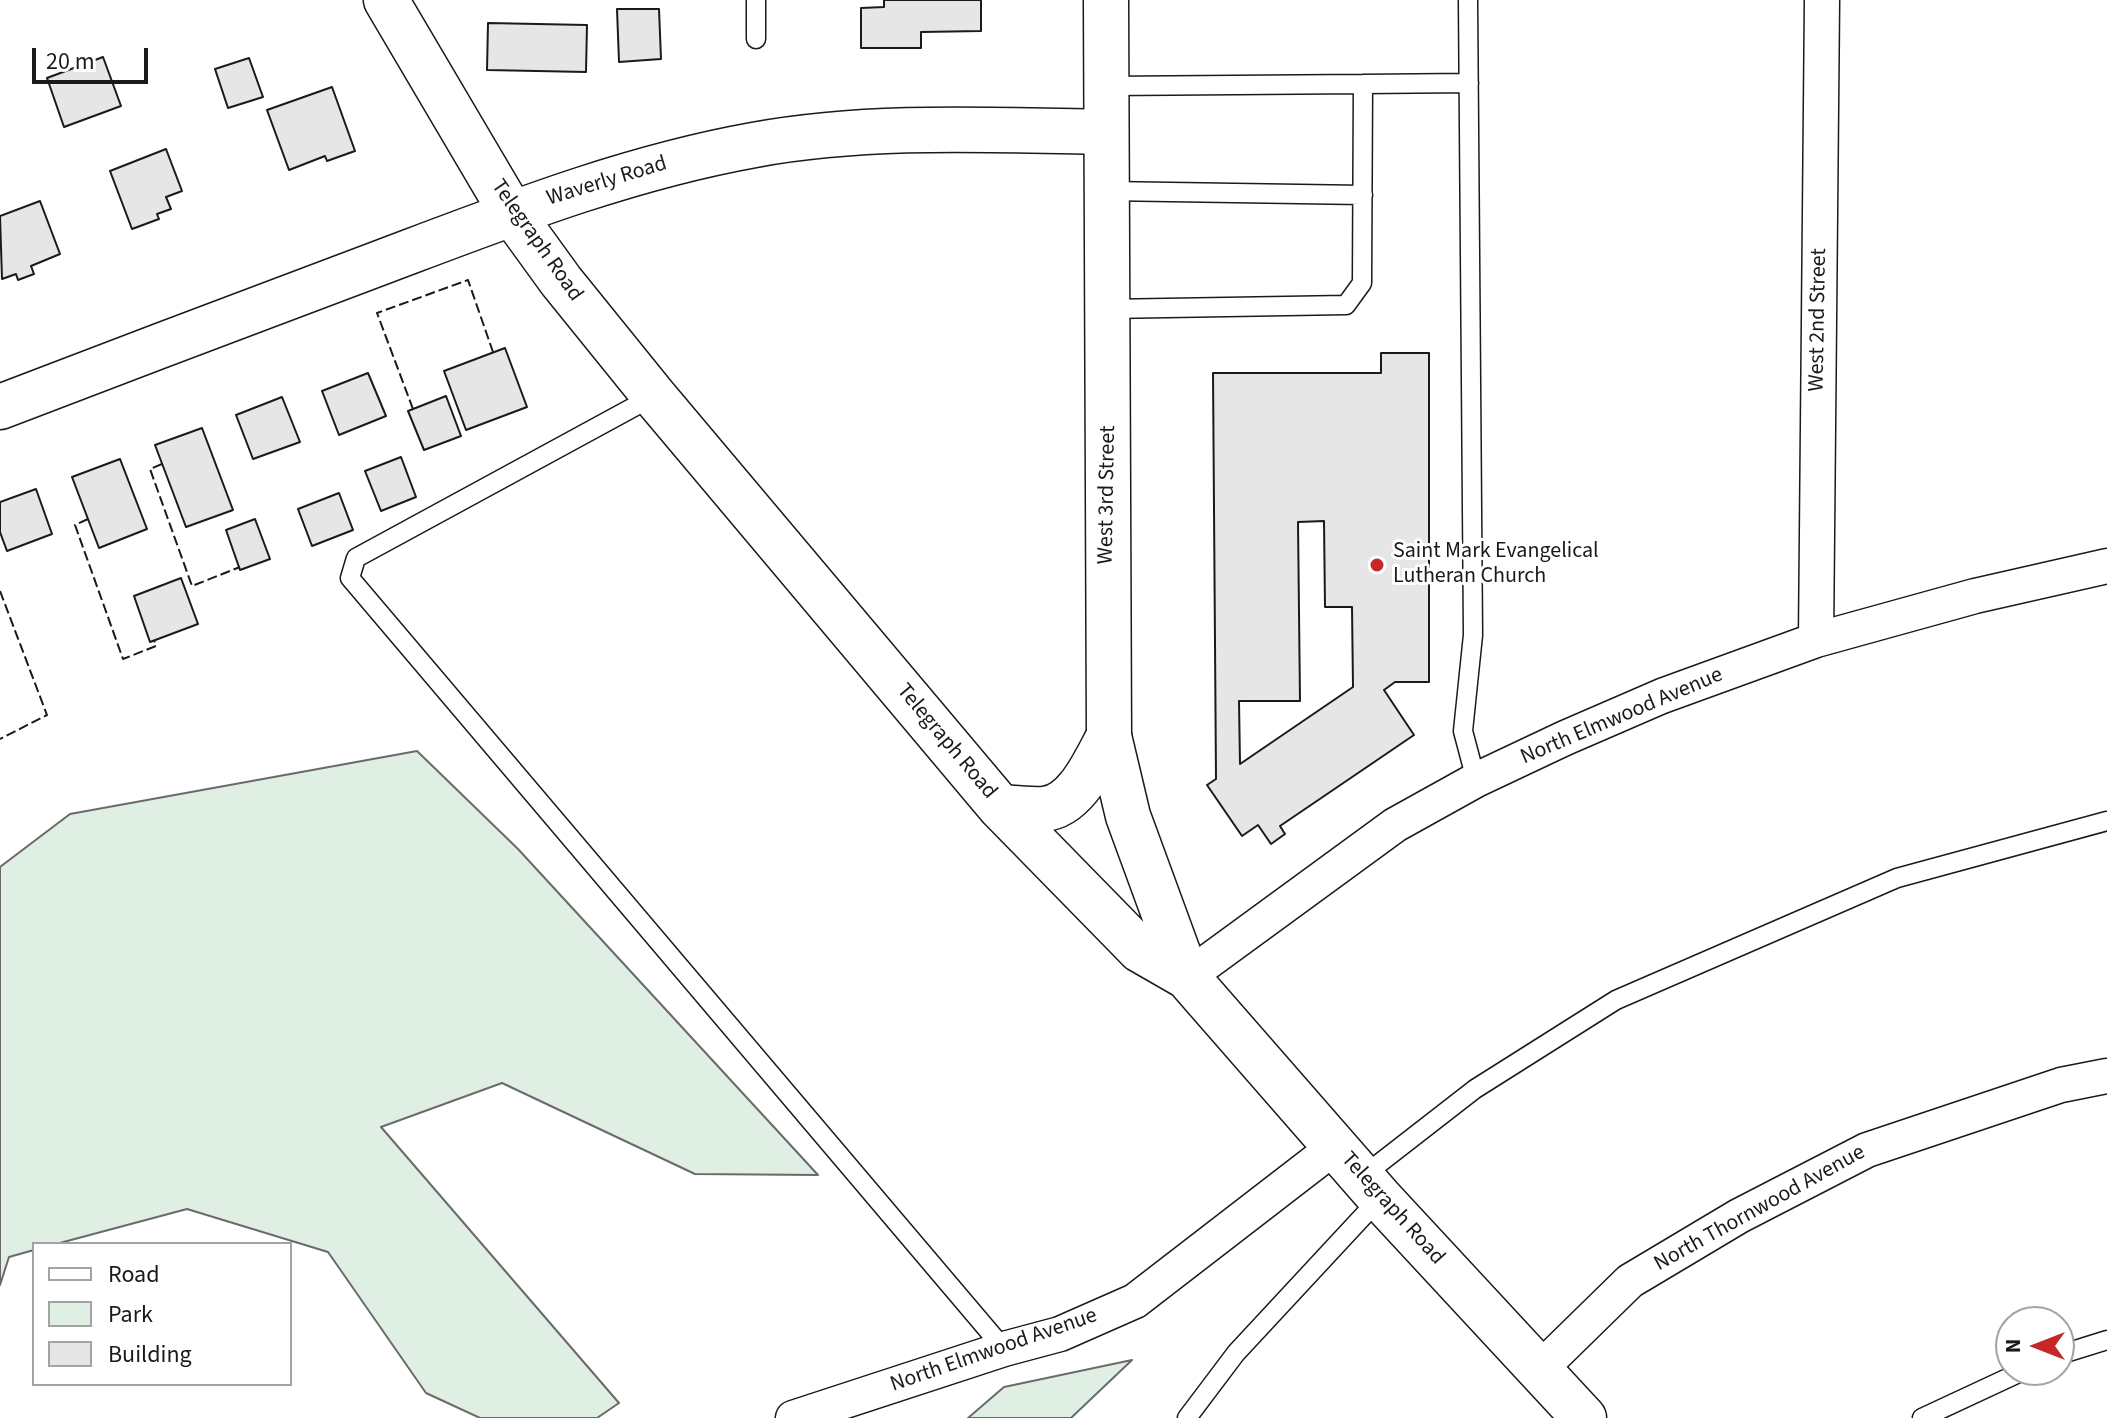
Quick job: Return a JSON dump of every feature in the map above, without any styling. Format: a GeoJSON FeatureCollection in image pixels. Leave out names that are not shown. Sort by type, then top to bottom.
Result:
{"type":"FeatureCollection","features":[{"type":"Feature","properties":{"kind":"street","name":"Telegraph Road"},"geometry":{"type":"LineString","coordinates":[[386,0],[511,212],[561,281],[1000,807],[1140,950],[1187,977],[1538,1371],[1584,1418]]}},
{"type":"Feature","properties":{"kind":"street","name":"West 3rd Street"},"geometry":{"type":"LineString","coordinates":[[1106,0],[1109,736],[1128,816],[1187,977]]}},
{"type":"Feature","properties":{"kind":"street","name":"West 2nd Street"},"geometry":{"type":"LineString","coordinates":[[1816,640],[1822,0]]}},
{"type":"Feature","properties":{"kind":"street","name":"Waverly Road"},"geometry":{"type":"LineString","coordinates":[[0,407],[511,212],[653,166],[755,145],[825,136],[911,130],[1105,132]]}},
{"type":"Feature","properties":{"kind":"street","name":"North Elmwood Avenue"},"geometry":{"type":"LineString","coordinates":[[1187,977],[1395,825],[1476,780],[1565,738],[1662,696],[1816,640],[1975,596],[2107,566]]}},
{"type":"Feature","properties":{"kind":"street"},"geometry":{"type":"LineString","coordinates":[[1000,807],[1046,809],[1061,804],[1074,793],[1109,736]]}},
{"type":"Feature","properties":{"kind":"street","name":"North Thornwood Avenue"},"geometry":{"type":"LineString","coordinates":[[1538,1371],[1630,1281],[1739,1216],[1867,1150],[2061,1085],[2107,1076]]}},
{"type":"Feature","properties":{"kind":"street","name":"North Elmwood Avenue"},"geometry":{"type":"LineString","coordinates":[[793,1418],[1004,1349],[1060,1334],[1135,1301],[1360,1173]]}},
{"type":"Feature","properties":{"kind":"lane"},"geometry":{"type":"LineString","coordinates":[[756,0],[756,39]]}},
{"type":"Feature","properties":{"kind":"lane"},"geometry":{"type":"LineString","coordinates":[[1468,0],[1473,635],[1463,731],[1476,780]]}},
{"type":"Feature","properties":{"kind":"lane"},"geometry":{"type":"LineString","coordinates":[[1107,86],[1469,83]]}},
{"type":"Feature","properties":{"kind":"lane"},"geometry":{"type":"LineString","coordinates":[[1107,309],[1346,305],[1362,283],[1363,84]]}},
{"type":"Feature","properties":{"kind":"lane"},"geometry":{"type":"LineString","coordinates":[[1106,191],[1363,195]]}},
{"type":"Feature","properties":{"kind":"lane"},"geometry":{"type":"LineString","coordinates":[[654,396],[356,558],[350,578],[1004,1349]]}},
{"type":"Feature","properties":{"kind":"lane"},"geometry":{"type":"LineString","coordinates":[[1187,1418],[1236,1353],[1360,1173],[1475,1089],[1616,1000],[1897,878],[2107,821]]}},
{"type":"Feature","properties":{"kind":"lane"},"geometry":{"type":"LineString","coordinates":[[2075,1350],[2107,1340]]}},
{"type":"Feature","properties":{"kind":"lane"},"geometry":{"type":"LineString","coordinates":[[1922,1418],[1995,1384]]}},
{"type":"Feature","properties":{"kind":"green space"},"geometry":{"type":"Polygon","coordinates":[[[417,751],[518,849],[818,1175],[695,1174],[502,1083],[381,1127],[619,1403],[597,1418],[480,1418],[426,1393],[328,1252],[187,1209],[63,1242],[32,1242],[32,1251],[9,1257],[0,1285],[0,867],[70,814],[417,751]]]}},
{"type":"Feature","properties":{"kind":"green space"},"geometry":{"type":"Polygon","coordinates":[[[1132,1360],[1071,1418],[968,1418],[1004,1387],[1132,1360]]]}},
{"type":"Feature","properties":{"kind":"building"},"geometry":{"type":"Polygon","coordinates":[[[884,0],[981,0],[981,31],[921,32],[921,48],[861,48],[861,8],[884,7],[884,0]]]}},
{"type":"Feature","properties":{"kind":"building"},"geometry":{"type":"Polygon","coordinates":[[[617,9],[659,9],[661,59],[619,62],[617,9]]]}},
{"type":"Feature","properties":{"kind":"building"},"geometry":{"type":"Polygon","coordinates":[[[488,23],[587,25],[586,72],[487,70],[488,23]]]}},
{"type":"Feature","properties":{"kind":"building"},"geometry":{"type":"Polygon","coordinates":[[[103,57],[121,106],[64,127],[47,78],[103,57]]]}},
{"type":"Feature","properties":{"kind":"building"},"geometry":{"type":"Polygon","coordinates":[[[249,58],[263,97],[228,108],[215,69],[249,58]]]}},
{"type":"Feature","properties":{"kind":"building"},"geometry":{"type":"Polygon","coordinates":[[[332,87],[355,151],[327,161],[325,156],[289,170],[267,110],[332,87]]]}},
{"type":"Feature","properties":{"kind":"building"},"geometry":{"type":"Polygon","coordinates":[[[166,149],[182,191],[166,197],[171,209],[157,214],[159,219],[132,229],[110,171],[166,149]]]}},
{"type":"Feature","properties":{"kind":"building"},"geometry":{"type":"Polygon","coordinates":[[[40,201],[60,254],[31,266],[34,274],[18,280],[16,274],[2,279],[0,216],[40,201]]]}},
{"type":"Feature","properties":{"kind":"building"},"geometry":{"type":"Polygon","coordinates":[[[505,348],[527,407],[466,430],[444,371],[505,348]]]}},
{"type":"Feature","properties":{"kind":"building","name":"Saint Mark Evangelical Lutheran Church"},"geometry":{"type":"Polygon","coordinates":[[[1381,353],[1429,353],[1429,682],[1395,682],[1384,690],[1414,735],[1280,826],[1285,834],[1271,844],[1258,825],[1242,836],[1207,785],[1216,779],[1213,373],[1381,373],[1381,353]],[[1324,521],[1298,522],[1300,701],[1239,701],[1240,764],[1353,687],[1352,607],[1325,607],[1324,521]]]}},
{"type":"Feature","properties":{"kind":"building"},"geometry":{"type":"Polygon","coordinates":[[[368,373],[386,416],[339,435],[322,391],[368,373]]]}},
{"type":"Feature","properties":{"kind":"building"},"geometry":{"type":"Polygon","coordinates":[[[446,396],[461,436],[424,450],[408,411],[446,396]]]}},
{"type":"Feature","properties":{"kind":"building"},"geometry":{"type":"Polygon","coordinates":[[[282,397],[300,442],[253,459],[236,415],[282,397]]]}},
{"type":"Feature","properties":{"kind":"building"},"geometry":{"type":"Polygon","coordinates":[[[202,428],[233,510],[186,527],[155,445],[202,428]]]}},
{"type":"Feature","properties":{"kind":"building"},"geometry":{"type":"Polygon","coordinates":[[[401,457],[416,497],[381,511],[365,471],[401,457]]]}},
{"type":"Feature","properties":{"kind":"building"},"geometry":{"type":"Polygon","coordinates":[[[120,459],[147,529],[99,548],[72,477],[120,459]]]}},
{"type":"Feature","properties":{"kind":"building"},"geometry":{"type":"Polygon","coordinates":[[[36,489],[52,534],[7,551],[0,532],[0,502],[36,489]]]}},
{"type":"Feature","properties":{"kind":"building"},"geometry":{"type":"Polygon","coordinates":[[[339,493],[353,530],[312,546],[298,509],[339,493]]]}},
{"type":"Feature","properties":{"kind":"building"},"geometry":{"type":"Polygon","coordinates":[[[255,519],[270,559],[240,570],[226,530],[255,519]]]}},
{"type":"Feature","properties":{"kind":"building"},"geometry":{"type":"Polygon","coordinates":[[[181,578],[198,624],[150,642],[134,596],[181,578]]]}},
{"type":"Feature","properties":{"kind":"fence"},"geometry":{"type":"LineString","coordinates":[[413,409],[377,313],[468,280],[493,352]]}},
{"type":"Feature","properties":{"kind":"fence"},"geometry":{"type":"LineString","coordinates":[[162,464],[150,469],[192,586],[240,567]]}},
{"type":"Feature","properties":{"kind":"fence"},"geometry":{"type":"LineString","coordinates":[[88,519],[75,525],[123,659],[156,646],[154,640]]}},
{"type":"Feature","properties":{"kind":"fence"},"geometry":{"type":"LineString","coordinates":[[0,591],[47,715],[0,739]]}},
{"type":"Feature","properties":{"kind":"place","name":"Saint Mark Evangelical Lutheran Church"},"geometry":{"type":"Point","coordinates":[1377,565]}}]}
